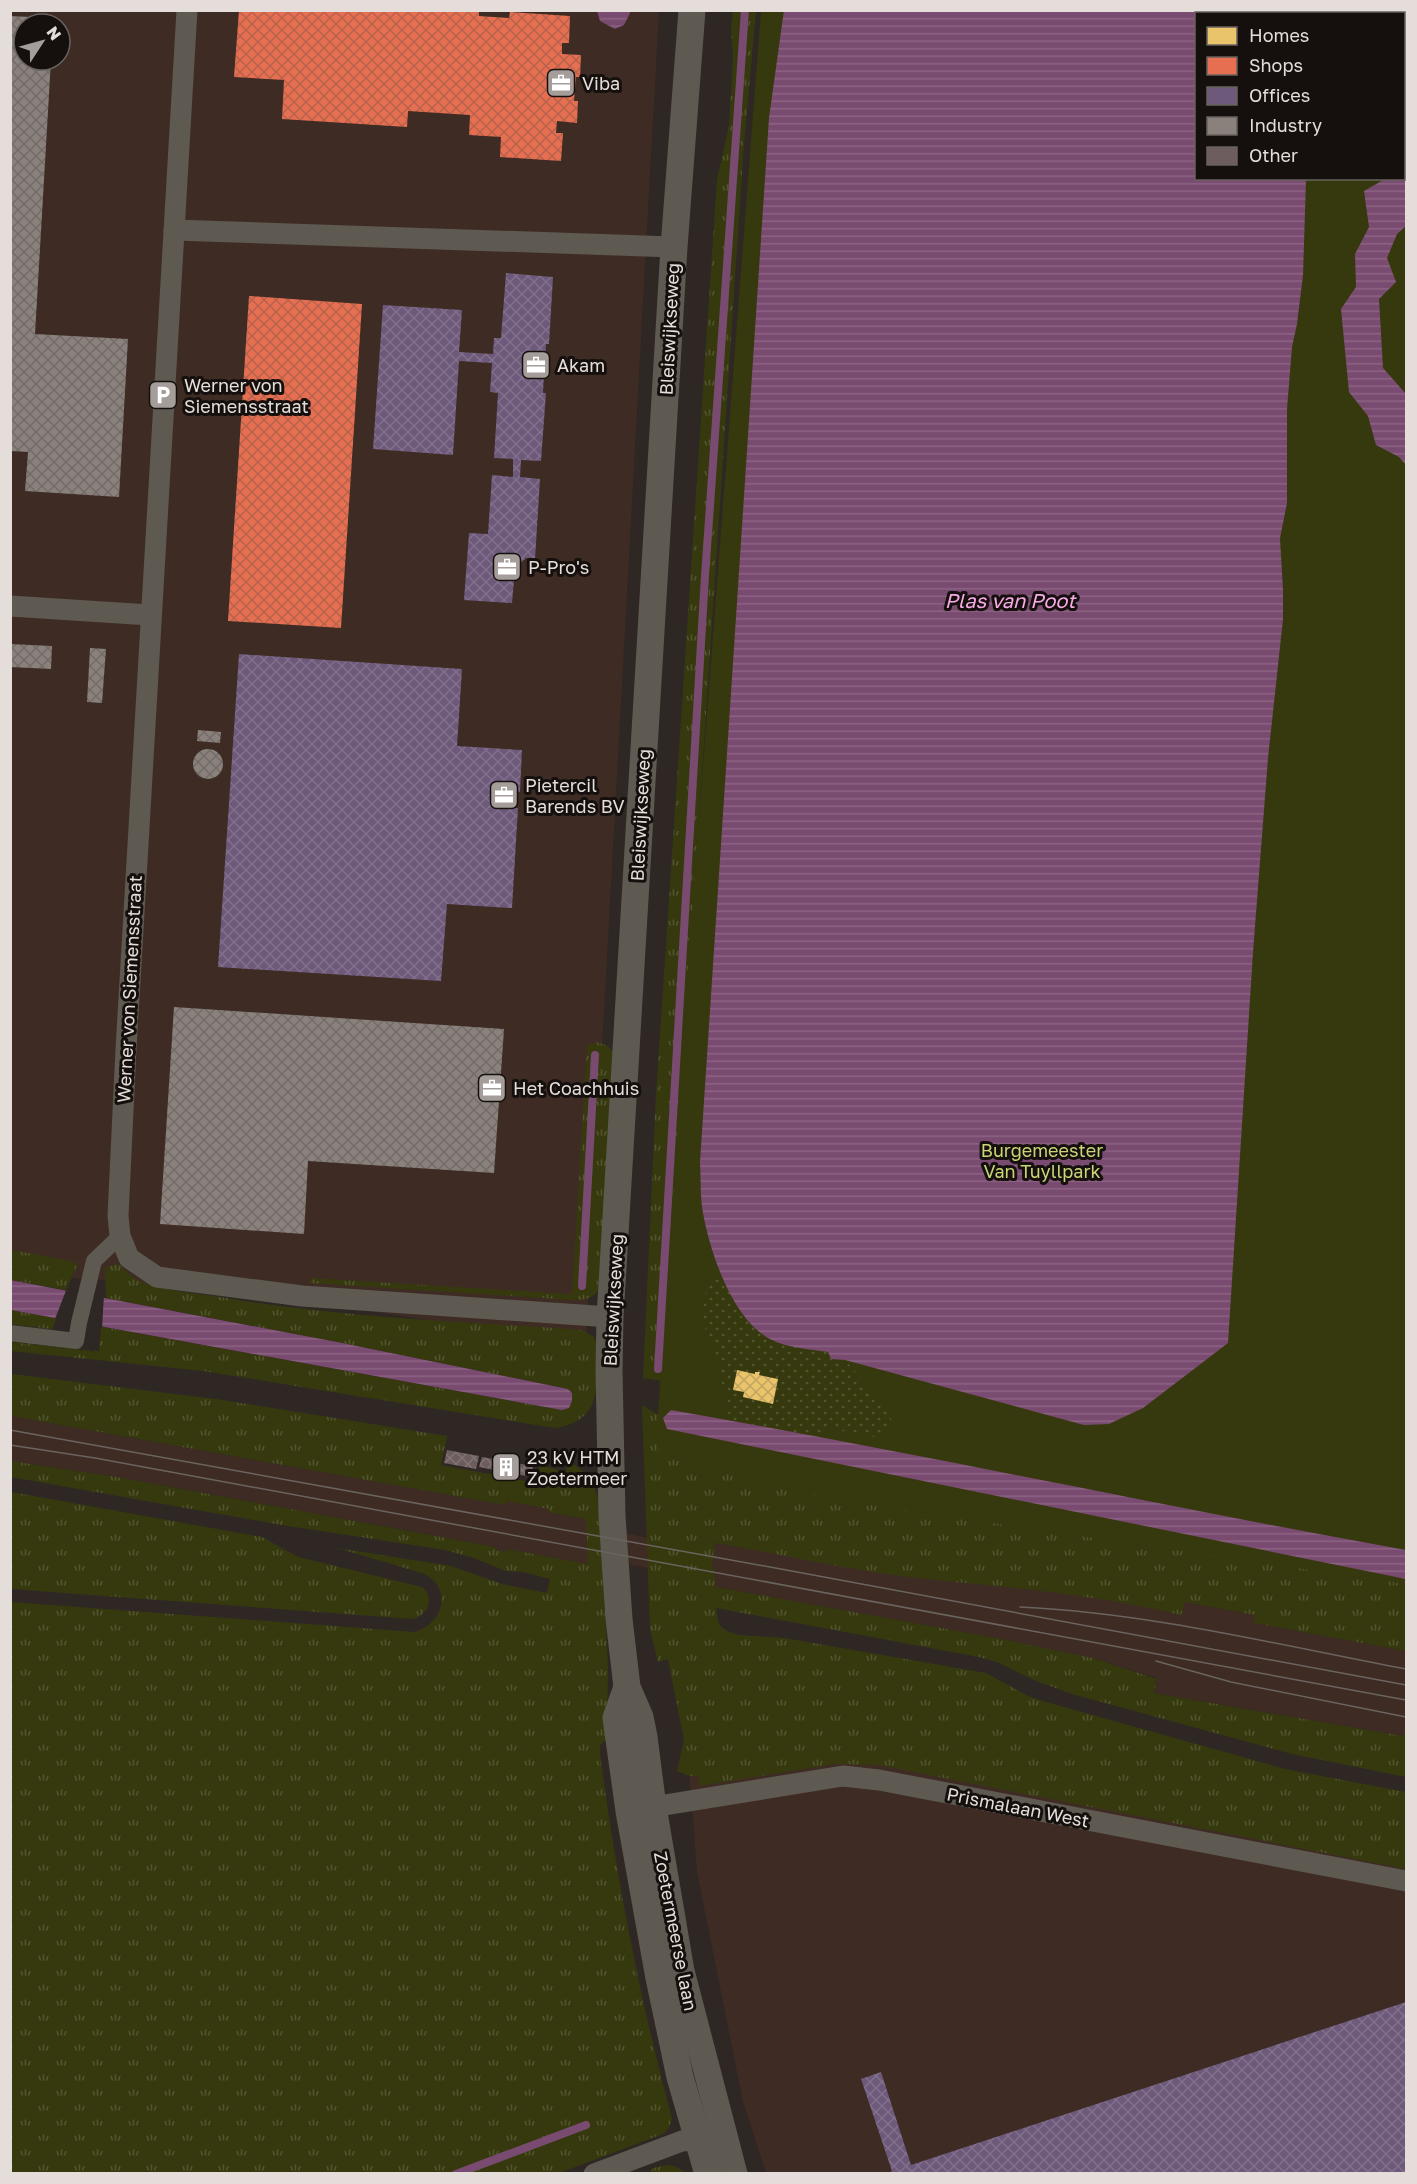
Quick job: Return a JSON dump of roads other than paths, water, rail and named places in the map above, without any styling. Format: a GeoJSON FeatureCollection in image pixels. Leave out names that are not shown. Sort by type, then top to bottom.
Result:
{"type":"FeatureCollection","features":[{"type":"Feature","properties":{"kind":"street","name":"Werner von Siemensstraat"},"geometry":{"type":"LineString","coordinates":[[187,10],[150,615],[120,1168],[118,1216],[120,1236],[129,1258],[157,1277],[302,1296],[610,1317]]}},
{"type":"Feature","properties":{"kind":"street","name":"Bleiswijkseweg"},"geometry":{"type":"LineString","coordinates":[[619,1619],[610,1463],[610,1317],[674,247],[692,10]]}},
{"type":"Feature","properties":{"kind":"street"},"geometry":{"type":"LineString","coordinates":[[174,230],[674,247]]}},
{"type":"Feature","properties":{"kind":"street"},"geometry":{"type":"LineString","coordinates":[[10,606],[150,615]]}},
{"type":"Feature","properties":{"kind":"street"},"geometry":{"type":"LineString","coordinates":[[10,1333],[76,1341],[94,1261],[120,1236]]}},
{"type":"Feature","properties":{"kind":"street","name":"Zoetermeerse laan"},"geometry":{"type":"LineString","coordinates":[[619,1619],[627,1687],[640,1717],[641,1809],[681,1971],[709,2135],[708,2174]]}},
{"type":"Feature","properties":{"kind":"street","name":"Prismalaan West"},"geometry":{"type":"LineString","coordinates":[[641,1809],[843,1776],[879,1780],[1407,1881]]}},
{"type":"Feature","properties":{"kind":"street"},"geometry":{"type":"LineString","coordinates":[[594,2174],[619,2169],[682,2141],[709,2135]]}},
{"type":"Feature","properties":{"kind":"street","name":"Zoetermeerse laan"},"geometry":{"type":"LineString","coordinates":[[709,2135],[734,2174]]}},
{"type":"Feature","properties":{"kind":"water"},"geometry":{"type":"Polygon","coordinates":[[[597,10],[631,11],[624,25],[615,29],[600,21],[597,10]]]}},
{"type":"Feature","properties":{"kind":"water","name":"Plas van Poot"},"geometry":{"type":"Polygon","coordinates":[[[784,10],[1406,11],[1406,78],[1405,12],[1195,12],[1195,180],[1306,180],[1303,275],[1292,347],[1287,409],[1287,503],[1280,538],[1283,619],[1268,758],[1253,952],[1228,1343],[1143,1408],[1109,1424],[1084,1425],[845,1360],[831,1359],[828,1352],[791,1346],[770,1339],[756,1329],[734,1301],[717,1265],[706,1229],[701,1201],[700,1162],[769,118],[784,10]]]}},
{"type":"Feature","properties":{"kind":"water"},"geometry":{"type":"Polygon","coordinates":[[[1406,134],[1406,226],[1397,234],[1387,258],[1396,282],[1379,299],[1383,368],[1406,394],[1406,465],[1399,457],[1376,445],[1368,416],[1349,392],[1341,309],[1356,287],[1355,254],[1369,227],[1364,191],[1383,180],[1405,180],[1406,134]]]}},
{"type":"Feature","properties":{"kind":"water"},"geometry":{"type":"Polygon","coordinates":[[[10,1280],[337,1342],[568,1389],[572,1393],[572,1401],[569,1408],[562,1410],[11,1310],[10,1280]]]}},
{"type":"Feature","properties":{"kind":"water"},"geometry":{"type":"Polygon","coordinates":[[[671,1410],[1406,1550],[1406,1579],[667,1429],[663,1418],[671,1410]]]}},
{"type":"Feature","properties":{"kind":"waterway"},"geometry":{"type":"LineString","coordinates":[[658,1369],[705,576],[745,10]]}},
{"type":"Feature","properties":{"kind":"waterway"},"geometry":{"type":"LineString","coordinates":[[582,1286],[595,1055]]}},
{"type":"Feature","properties":{"kind":"waterway"},"geometry":{"type":"LineString","coordinates":[[456,2174],[586,2125]]}},
{"type":"Feature","properties":{"kind":"tram line"},"geometry":{"type":"LineString","coordinates":[[10,1430],[1406,1685]]}},
{"type":"Feature","properties":{"kind":"tram line"},"geometry":{"type":"LineString","coordinates":[[10,1445],[95,1458],[1406,1700]]}},
{"type":"Feature","properties":{"kind":"tram line"},"geometry":{"type":"LineString","coordinates":[[1020,1607],[1069,1610],[1166,1623],[1406,1669]]}},
{"type":"Feature","properties":{"kind":"tram line"},"geometry":{"type":"LineString","coordinates":[[1156,1661],[1231,1682],[1406,1717]]}},
{"type":"Feature","properties":{"kind":"place","name":"Viba"},"geometry":{"type":"Point","coordinates":[561,83]}},
{"type":"Feature","properties":{"kind":"place","name":"Akam"},"geometry":{"type":"Point","coordinates":[536,365]}},
{"type":"Feature","properties":{"kind":"place","name":"Werner von Siemensstraat"},"geometry":{"type":"Point","coordinates":[163,395]}},
{"type":"Feature","properties":{"kind":"place","name":"P-Pro's"},"geometry":{"type":"Point","coordinates":[507,567]}},
{"type":"Feature","properties":{"kind":"place","name":"Pietercil Barends BV"},"geometry":{"type":"Point","coordinates":[504,795]}},
{"type":"Feature","properties":{"kind":"place","name":"Het Coachhuis"},"geometry":{"type":"Point","coordinates":[492,1088]}},
{"type":"Feature","properties":{"kind":"place","name":"23 kV HTM Zoetermeer"},"geometry":{"type":"Point","coordinates":[506,1467]}},
{"type":"Feature","properties":{"kind":"park label","name":"Burgemeester Van Tuyllpark"},"geometry":{"type":"Point","coordinates":[1042,1160]}}]}
